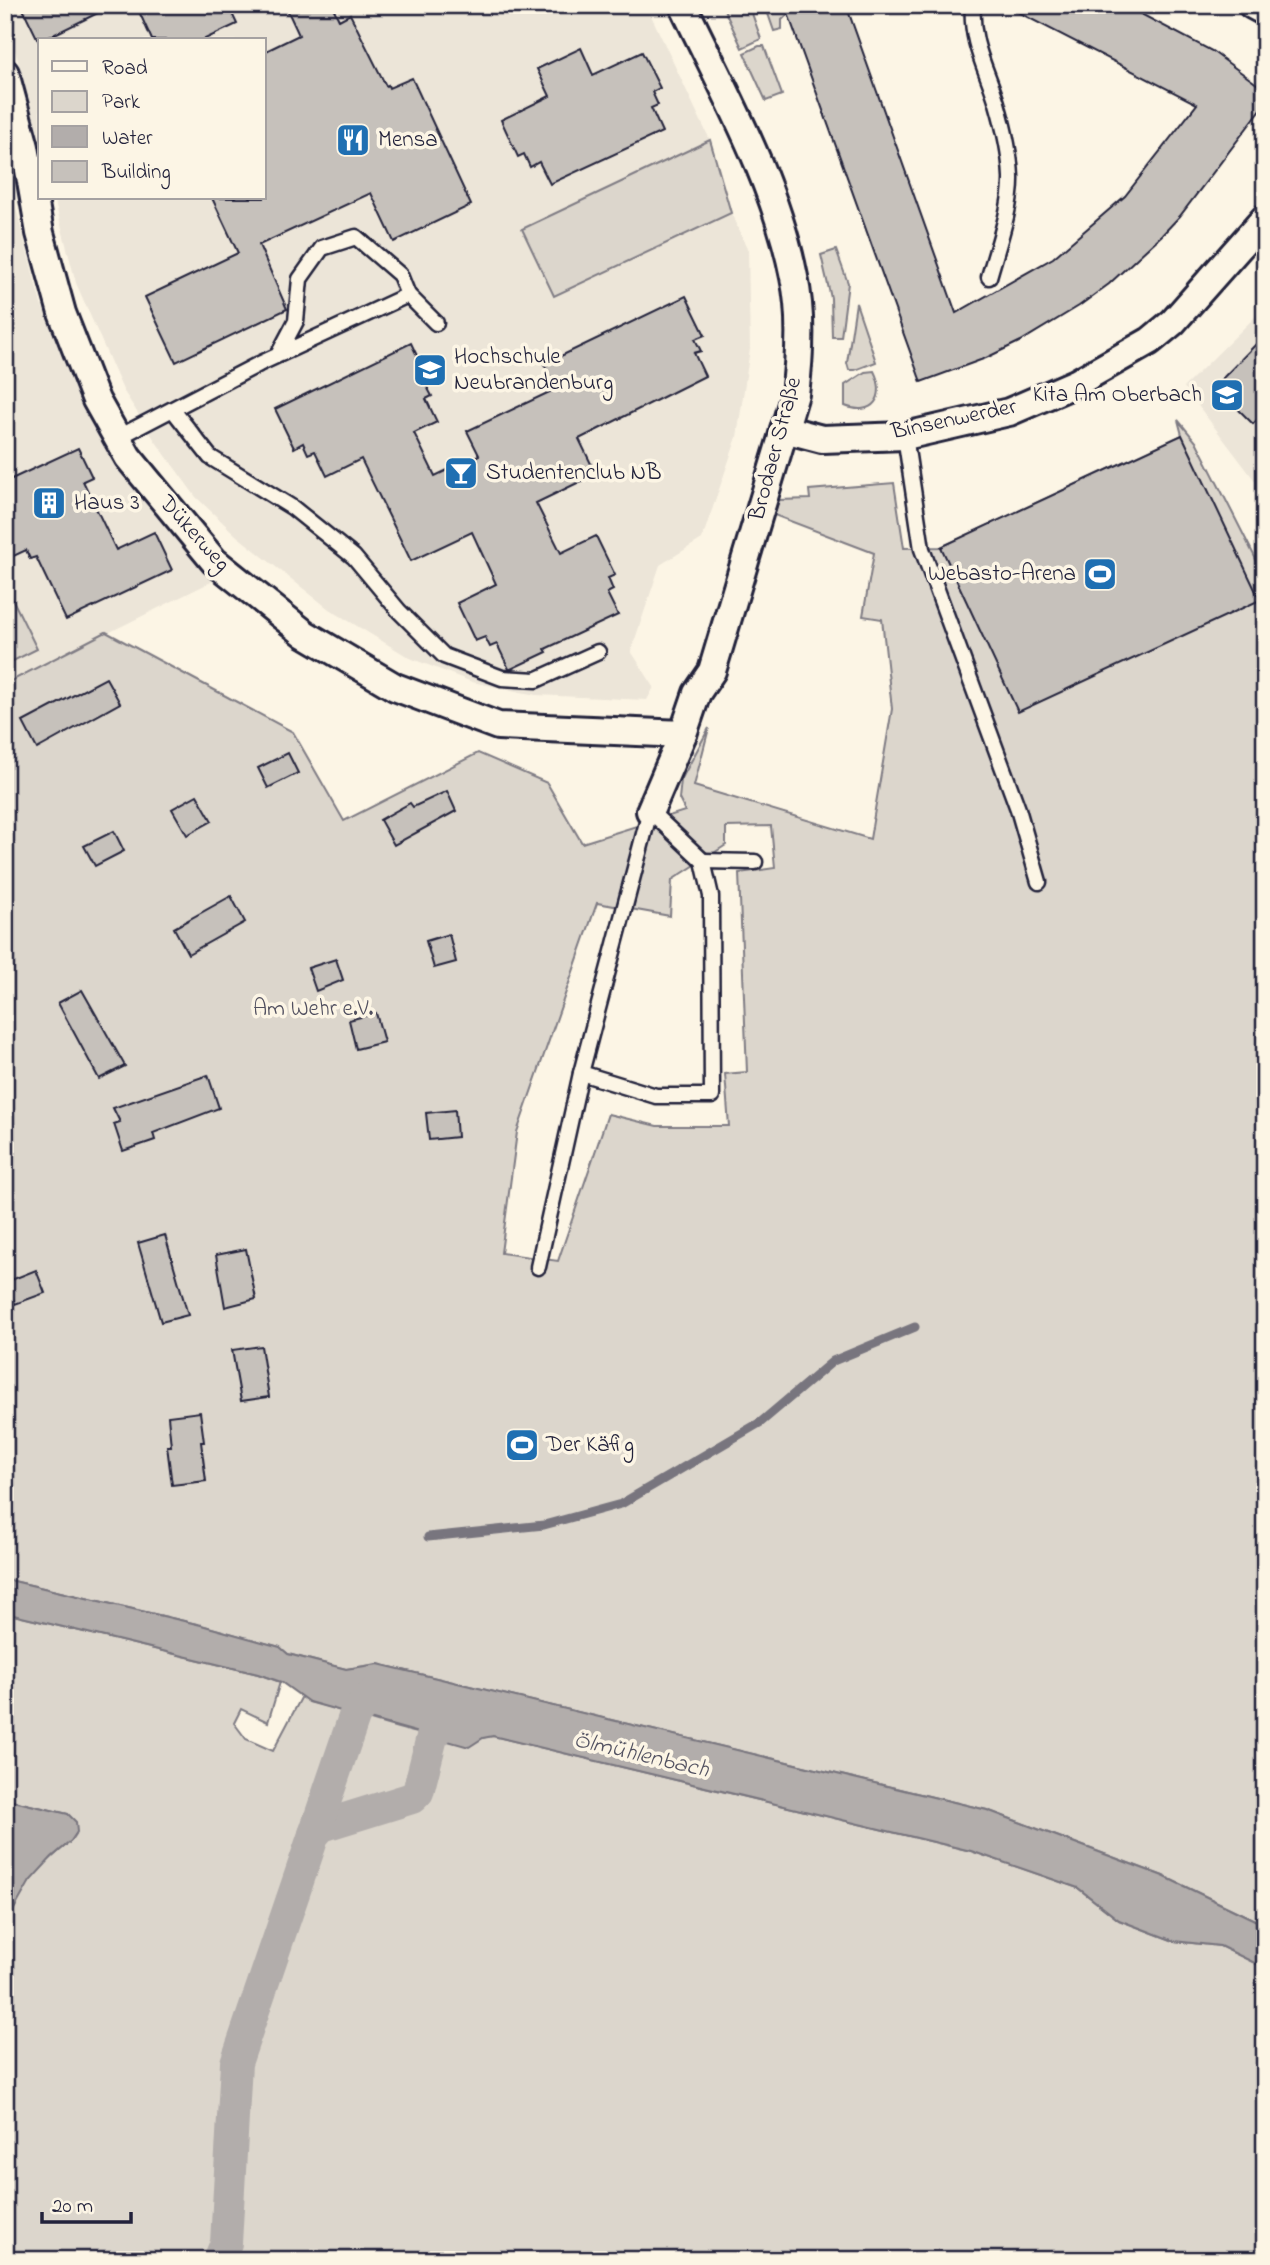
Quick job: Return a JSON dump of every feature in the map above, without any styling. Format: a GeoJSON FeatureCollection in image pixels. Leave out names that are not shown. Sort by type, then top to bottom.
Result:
{"type":"FeatureCollection","features":[{"type":"Feature","properties":{"kind":"street","name":"Brodaer Straße"},"geometry":{"type":"LineString","coordinates":[[650,811],[683,734],[697,692],[712,671],[795,394],[799,363],[794,278],[776,206],[752,149],[683,5]]}},
{"type":"Feature","properties":{"kind":"street"},"geometry":{"type":"LineString","coordinates":[[1252,5],[1265,12]]}},
{"type":"Feature","properties":{"kind":"street","name":"Dükerweg"},"geometry":{"type":"LineString","coordinates":[[5,73],[25,146],[40,233],[62,313],[96,400],[128,457],[214,561],[306,634],[395,687],[498,726],[683,734]]}},
{"type":"Feature","properties":{"kind":"street","name":"Binsenwerder"},"geometry":{"type":"LineString","coordinates":[[784,429],[822,439],[905,436],[1009,412],[1076,383],[1150,341],[1173,322],[1265,218]]}},
{"type":"Feature","properties":{"kind":"lane"},"geometry":{"type":"LineString","coordinates":[[972,5],[976,48],[996,100],[1006,139],[1011,179],[1003,228],[989,277]]}},
{"type":"Feature","properties":{"kind":"lane"},"geometry":{"type":"LineString","coordinates":[[278,355],[296,321],[300,279],[322,248],[356,237],[400,275],[408,295],[436,323]]}},
{"type":"Feature","properties":{"kind":"lane"},"geometry":{"type":"LineString","coordinates":[[117,439],[278,355],[408,295]]}},
{"type":"Feature","properties":{"kind":"lane"},"geometry":{"type":"LineString","coordinates":[[173,410],[210,457],[293,508],[354,557],[398,611],[444,656],[502,678],[536,680],[598,652]]}},
{"type":"Feature","properties":{"kind":"lane"},"geometry":{"type":"LineString","coordinates":[[905,436],[922,549],[1018,809],[1038,882]]}},
{"type":"Feature","properties":{"kind":"lane"},"geometry":{"type":"LineString","coordinates":[[538,1267],[582,1073],[650,811],[703,861],[711,896],[712,1096],[656,1096],[582,1073]]}},
{"type":"Feature","properties":{"kind":"lane"},"geometry":{"type":"LineString","coordinates":[[703,861],[755,862]]}},
{"type":"Feature","properties":{"kind":"shaded area","name":"Hochschule Neubrandenburg"},"geometry":{"type":"Polygon","coordinates":[[[5,5],[646,5],[710,140],[731,213],[748,250],[750,349],[737,437],[702,539],[660,565],[631,651],[654,687],[647,700],[536,695],[472,682],[410,658],[329,609],[237,536],[196,497],[123,390],[76,283],[55,200],[266,200],[266,38],[38,38],[38,135],[5,5]]]}},
{"type":"Feature","properties":{"kind":"shaded area"},"geometry":{"type":"Polygon","coordinates":[[[5,166],[41,304],[148,507],[217,579],[5,684],[5,166]]]}},
{"type":"Feature","properties":{"kind":"shaded area","name":"Kita Am Oberbach"},"geometry":{"type":"Polygon","coordinates":[[[1265,307],[1265,494],[1184,387],[1265,307]]]}},
{"type":"Feature","properties":{"kind":"green space"},"geometry":{"type":"Polygon","coordinates":[[[722,5],[749,5],[761,39],[742,48],[722,5]]]}},
{"type":"Feature","properties":{"kind":"green space"},"geometry":{"type":"Polygon","coordinates":[[[765,5],[785,5],[788,14],[782,20],[782,29],[774,31],[765,5]]]}},
{"type":"Feature","properties":{"kind":"green space"},"geometry":{"type":"Polygon","coordinates":[[[764,46],[782,95],[766,101],[744,53],[764,46]]]}},
{"type":"Feature","properties":{"kind":"green space"},"geometry":{"type":"Polygon","coordinates":[[[710,140],[731,213],[554,296],[522,229],[710,140]]]}},
{"type":"Feature","properties":{"kind":"green space"},"geometry":{"type":"Polygon","coordinates":[[[836,250],[848,283],[841,337],[832,337],[831,298],[821,255],[836,250]]]}},
{"type":"Feature","properties":{"kind":"green space"},"geometry":{"type":"Polygon","coordinates":[[[856,303],[876,362],[849,370],[847,363],[856,303]]]}},
{"type":"Feature","properties":{"kind":"green space"},"geometry":{"type":"Polygon","coordinates":[[[874,371],[879,389],[875,402],[863,409],[845,406],[845,385],[865,372],[874,371]]]}},
{"type":"Feature","properties":{"kind":"green space","name":"Am Wehr e.V."},"geometry":{"type":"Polygon","coordinates":[[[1178,420],[1197,443],[1265,577],[1265,1925],[1163,1876],[987,1810],[378,1664],[346,1669],[288,1654],[279,1647],[201,1625],[5,1579],[5,684],[106,632],[293,732],[344,821],[478,753],[547,783],[582,843],[685,811],[679,799],[681,780],[709,728],[694,786],[870,839],[892,709],[882,619],[863,616],[874,553],[774,515],[779,500],[810,499],[809,490],[894,483],[904,548],[941,547],[1182,435],[1178,420]],[[771,826],[726,827],[726,845],[672,880],[670,916],[597,903],[517,1132],[501,1253],[558,1261],[608,1114],[657,1126],[729,1126],[725,1074],[747,1072],[739,873],[775,868],[771,826]]]}},
{"type":"Feature","properties":{"kind":"green space"},"geometry":{"type":"Polygon","coordinates":[[[1265,498],[1265,544],[1259,531],[1257,515],[1265,498]]]}},
{"type":"Feature","properties":{"kind":"green space"},"geometry":{"type":"Polygon","coordinates":[[[5,584],[37,649],[5,665],[5,584]]]}},
{"type":"Feature","properties":{"kind":"green space"},"geometry":{"type":"Polygon","coordinates":[[[5,1613],[258,1674],[280,1682],[268,1722],[241,1709],[234,1723],[246,1739],[273,1751],[302,1696],[310,1702],[400,1729],[447,1738],[493,1736],[971,1851],[1078,1888],[1119,1920],[1174,1941],[1220,1946],[1265,1968],[1265,2260],[5,2260],[5,1936],[10,1929],[13,1910],[23,1890],[46,1863],[71,1841],[68,1814],[5,1799],[5,1613]]]}},
{"type":"Feature","properties":{"kind":"water","name":"Ölmühlenbach"},"geometry":{"type":"Polygon","coordinates":[[[5,1579],[201,1625],[280,1647],[288,1654],[346,1669],[378,1664],[987,1810],[1163,1876],[1265,1925],[1265,1968],[1220,1946],[1174,1941],[1119,1920],[1078,1888],[971,1851],[493,1736],[483,1738],[469,1747],[309,1702],[281,1682],[258,1674],[5,1613],[5,1579]]]}},
{"type":"Feature","properties":{"kind":"water"},"geometry":{"type":"Polygon","coordinates":[[[5,1799],[68,1814],[76,1822],[77,1832],[30,1881],[13,1911],[12,1927],[5,1936],[5,1799]]]}},
{"type":"Feature","properties":{"kind":"building"},"geometry":{"type":"Polygon","coordinates":[[[21,5],[114,5],[47,38],[38,40],[21,5]]]}},
{"type":"Feature","properties":{"kind":"building"},"geometry":{"type":"Polygon","coordinates":[[[136,5],[228,5],[237,24],[207,38],[151,38],[136,5]]]}},
{"type":"Feature","properties":{"kind":"building","name":"Mensa"},"geometry":{"type":"Polygon","coordinates":[[[285,5],[332,5],[339,20],[350,14],[386,86],[389,88],[412,78],[471,205],[394,242],[371,193],[259,245],[287,309],[176,362],[145,297],[238,253],[213,200],[266,200],[266,51],[299,35],[285,5]]]}},
{"type":"Feature","properties":{"kind":"building"},"geometry":{"type":"Polygon","coordinates":[[[785,5],[846,5],[956,313],[1053,258],[1125,196],[1197,104],[1004,5],[1124,5],[1212,51],[1265,90],[1265,104],[1180,216],[1109,284],[1079,306],[1021,341],[986,358],[921,382],[785,5]]]}},
{"type":"Feature","properties":{"kind":"building"},"geometry":{"type":"Polygon","coordinates":[[[581,48],[593,75],[642,52],[660,88],[652,92],[658,105],[651,108],[662,132],[550,184],[539,162],[530,167],[524,154],[518,157],[501,120],[550,96],[537,69],[581,48]]]}},
{"type":"Feature","properties":{"kind":"building"},"geometry":{"type":"Polygon","coordinates":[[[686,296],[705,335],[695,339],[701,351],[694,353],[705,376],[579,439],[596,474],[536,503],[561,553],[596,536],[615,575],[608,578],[613,590],[607,593],[618,615],[545,649],[547,652],[511,669],[497,644],[490,647],[485,637],[475,641],[457,603],[496,584],[472,532],[411,561],[361,459],[327,476],[315,451],[308,454],[303,443],[294,448],[275,409],[411,343],[430,383],[426,385],[432,396],[426,399],[437,422],[414,433],[435,476],[479,455],[467,431],[556,389],[544,364],[686,296]]]}},
{"type":"Feature","properties":{"kind":"building"},"geometry":{"type":"Polygon","coordinates":[[[1265,335],[1265,412],[1253,424],[1215,386],[1265,335]]]}},
{"type":"Feature","properties":{"kind":"building","name":"Webasto-Arena"},"geometry":{"type":"Polygon","coordinates":[[[1182,435],[1260,600],[1018,712],[941,547],[1182,435]]]}},
{"type":"Feature","properties":{"kind":"building"},"geometry":{"type":"Polygon","coordinates":[[[78,448],[92,477],[83,481],[116,550],[154,532],[172,570],[66,620],[36,557],[30,559],[26,550],[5,560],[5,482],[78,448]]]}},
{"type":"Feature","properties":{"kind":"building"},"geometry":{"type":"Polygon","coordinates":[[[106,678],[120,703],[37,749],[23,722],[106,678]]]}},
{"type":"Feature","properties":{"kind":"building"},"geometry":{"type":"Polygon","coordinates":[[[288,753],[298,773],[268,788],[258,768],[288,753]]]}},
{"type":"Feature","properties":{"kind":"building"},"geometry":{"type":"Polygon","coordinates":[[[447,791],[456,811],[394,845],[380,820],[410,803],[413,807],[447,791]]]}},
{"type":"Feature","properties":{"kind":"building"},"geometry":{"type":"Polygon","coordinates":[[[197,795],[212,821],[187,835],[172,809],[197,795]]]}},
{"type":"Feature","properties":{"kind":"building"},"geometry":{"type":"Polygon","coordinates":[[[114,831],[124,851],[95,866],[84,846],[114,831]]]}},
{"type":"Feature","properties":{"kind":"building"},"geometry":{"type":"Polygon","coordinates":[[[231,896],[245,922],[188,954],[174,928],[231,896]]]}},
{"type":"Feature","properties":{"kind":"building"},"geometry":{"type":"Polygon","coordinates":[[[449,934],[456,962],[434,968],[426,941],[449,934]]]}},
{"type":"Feature","properties":{"kind":"building"},"geometry":{"type":"Polygon","coordinates":[[[336,959],[343,980],[316,991],[308,968],[336,959]]]}},
{"type":"Feature","properties":{"kind":"building"},"geometry":{"type":"Polygon","coordinates":[[[82,990],[125,1066],[99,1079],[58,1003],[82,990]]]}},
{"type":"Feature","properties":{"kind":"building"},"geometry":{"type":"Polygon","coordinates":[[[376,1013],[384,1042],[356,1049],[349,1020],[376,1013]]]}},
{"type":"Feature","properties":{"kind":"building"},"geometry":{"type":"Polygon","coordinates":[[[208,1075],[219,1108],[153,1133],[155,1140],[123,1151],[114,1124],[120,1122],[113,1108],[208,1075]]]}},
{"type":"Feature","properties":{"kind":"building"},"geometry":{"type":"Polygon","coordinates":[[[455,1110],[457,1137],[429,1140],[426,1113],[455,1110]]]}},
{"type":"Feature","properties":{"kind":"building"},"geometry":{"type":"Polygon","coordinates":[[[165,1235],[188,1315],[161,1322],[138,1243],[165,1235]]]}},
{"type":"Feature","properties":{"kind":"building"},"geometry":{"type":"Polygon","coordinates":[[[246,1249],[256,1299],[225,1307],[216,1255],[246,1249]]]}},
{"type":"Feature","properties":{"kind":"building"},"geometry":{"type":"Polygon","coordinates":[[[36,1270],[45,1293],[15,1304],[6,1282],[36,1270]]]}},
{"type":"Feature","properties":{"kind":"building"},"geometry":{"type":"Polygon","coordinates":[[[261,1346],[269,1397],[241,1401],[232,1350],[261,1346]]]}},
{"type":"Feature","properties":{"kind":"building"},"geometry":{"type":"Polygon","coordinates":[[[200,1412],[206,1481],[172,1485],[167,1446],[171,1446],[168,1416],[200,1412]]]}},
{"type":"Feature","properties":{"kind":"waterway"},"geometry":{"type":"LineString","coordinates":[[428,1537],[544,1525],[621,1504],[761,1422],[833,1361],[915,1327]]}},
{"type":"Feature","properties":{"kind":"waterway"},"geometry":{"type":"LineString","coordinates":[[219,2260],[226,2243],[236,2063],[355,1714],[375,1692]]}},
{"type":"Feature","properties":{"kind":"waterway"},"geometry":{"type":"LineString","coordinates":[[314,1834],[322,1826],[412,1798],[418,1792],[432,1737],[453,1711]]}},
{"type":"Feature","properties":{"kind":"place","name":"Mensa"},"geometry":{"type":"Point","coordinates":[353,140]}},
{"type":"Feature","properties":{"kind":"place","name":"Hochschule Neubrandenburg"},"geometry":{"type":"Point","coordinates":[430,370]}},
{"type":"Feature","properties":{"kind":"place","name":"Kita Am Oberbach"},"geometry":{"type":"Point","coordinates":[1227,395]}},
{"type":"Feature","properties":{"kind":"place","name":"Studentenclub NB"},"geometry":{"type":"Point","coordinates":[461,473]}},
{"type":"Feature","properties":{"kind":"place","name":"Haus 3"},"geometry":{"type":"Point","coordinates":[49,503]}},
{"type":"Feature","properties":{"kind":"place","name":"Webasto-Arena"},"geometry":{"type":"Point","coordinates":[1100,574]}},
{"type":"Feature","properties":{"kind":"place","name":"Der Käfig"},"geometry":{"type":"Point","coordinates":[522,1445]}}]}
